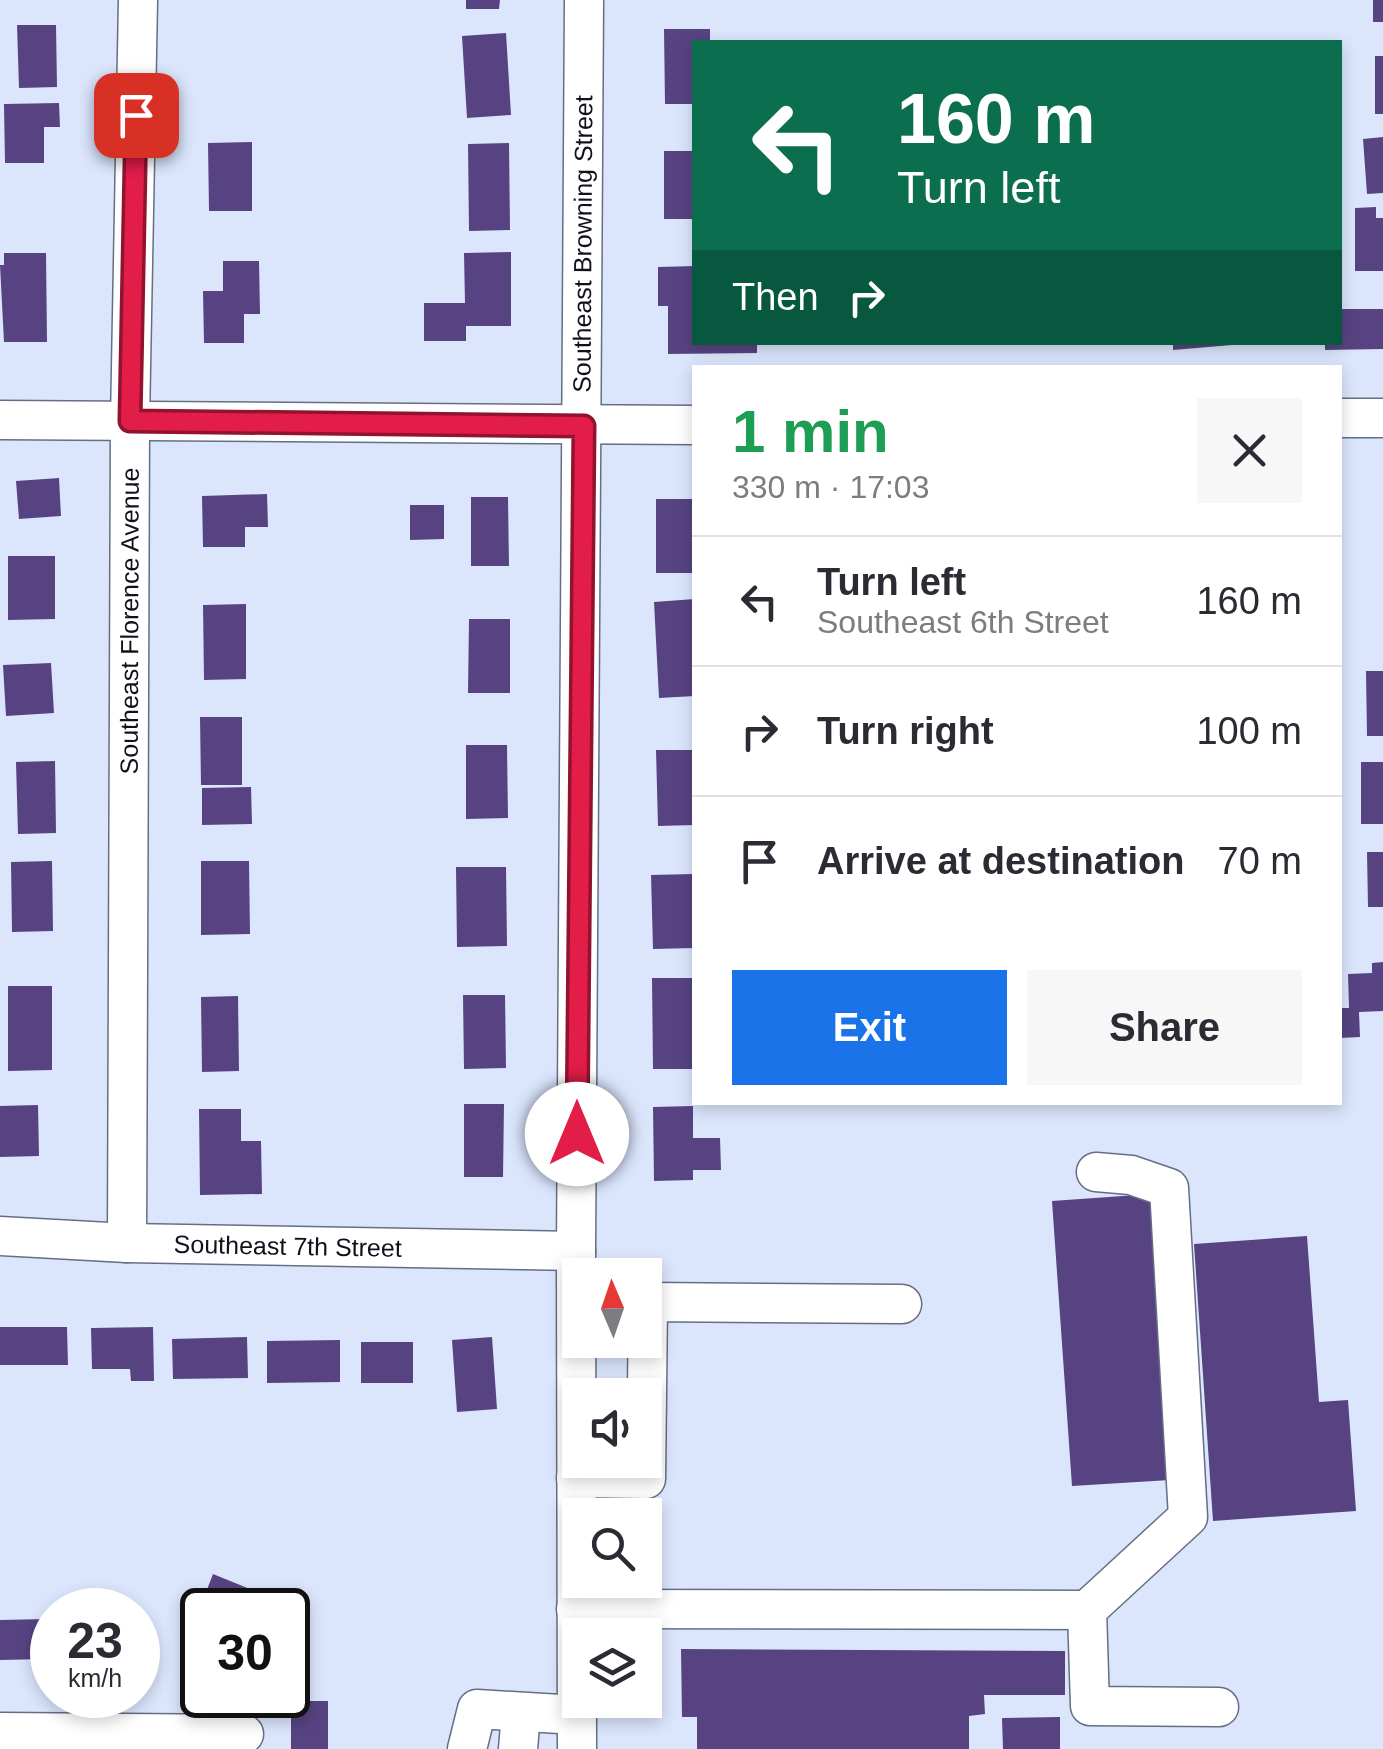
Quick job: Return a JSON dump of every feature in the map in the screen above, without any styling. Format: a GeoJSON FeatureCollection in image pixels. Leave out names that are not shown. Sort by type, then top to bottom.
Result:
{"type":"FeatureCollection","features":[{"type":"Feature","properties":{"kind":"street","name":"Southeast Florence Avenue"},"geometry":{"type":"LineString","coordinates":[[126,1243],[130,421],[138,0]]}},
{"type":"Feature","properties":{"kind":"street","name":"Southeast Browning Street"},"geometry":{"type":"LineString","coordinates":[[576,1378],[584,0]]}},
{"type":"Feature","properties":{"kind":"street"},"geometry":{"type":"LineString","coordinates":[[1342,418],[1383,418]]}},
{"type":"Feature","properties":{"kind":"street"},"geometry":{"type":"LineString","coordinates":[[0,420],[692,425]]}},
{"type":"Feature","properties":{"kind":"street"},"geometry":{"type":"LineString","coordinates":[[576,1609],[1088,1610],[1188,1517],[1168,1188],[1131,1175],[1096,1172]]}},
{"type":"Feature","properties":{"kind":"street","name":"Southeast 7th Street"},"geometry":{"type":"LineString","coordinates":[[0,1236],[126,1243],[576,1251]]}},
{"type":"Feature","properties":{"kind":"street"},"geometry":{"type":"LineString","coordinates":[[647,1378],[648,1302],[902,1304]]}},
{"type":"Feature","properties":{"kind":"street"},"geometry":{"type":"LineString","coordinates":[[576,1478],[646,1478]]}},
{"type":"Feature","properties":{"kind":"street","name":"Southeast Browning Street"},"geometry":{"type":"LineString","coordinates":[[576,1478],[577,1732]]}},
{"type":"Feature","properties":{"kind":"street"},"geometry":{"type":"LineString","coordinates":[[1088,1610],[1090,1706],[1219,1707]]}},
{"type":"Feature","properties":{"kind":"street"},"geometry":{"type":"LineString","coordinates":[[466,1749],[477,1709],[520,1731],[577,1732]]}},
{"type":"Feature","properties":{"kind":"street"},"geometry":{"type":"LineString","coordinates":[[0,1732],[244,1734]]}},
{"type":"Feature","properties":{"kind":"building"},"geometry":{"type":"Polygon","coordinates":[[[466,0],[500,0],[499,9],[466,9],[466,0]]]}},
{"type":"Feature","properties":{"kind":"building"},"geometry":{"type":"Polygon","coordinates":[[[1373,0],[1383,0],[1383,22],[1373,22],[1373,0]]]}},
{"type":"Feature","properties":{"kind":"building"},"geometry":{"type":"Polygon","coordinates":[[[17,25],[56,25],[57,87],[19,88],[17,25]]]}},
{"type":"Feature","properties":{"kind":"building"},"geometry":{"type":"Polygon","coordinates":[[[664,29],[710,29],[710,40],[692,40],[692,104],[665,104],[664,29]]]}},
{"type":"Feature","properties":{"kind":"building"},"geometry":{"type":"Polygon","coordinates":[[[506,33],[511,115],[467,118],[462,36],[506,33]]]}},
{"type":"Feature","properties":{"kind":"building"},"geometry":{"type":"Polygon","coordinates":[[[1375,56],[1383,56],[1383,114],[1375,114],[1375,56]]]}},
{"type":"Feature","properties":{"kind":"building"},"geometry":{"type":"Polygon","coordinates":[[[59,103],[60,127],[44,127],[44,163],[5,163],[4,104],[59,103]]]}},
{"type":"Feature","properties":{"kind":"building"},"geometry":{"type":"Polygon","coordinates":[[[1383,137],[1383,193],[1367,194],[1363,139],[1383,137]]]}},
{"type":"Feature","properties":{"kind":"building"},"geometry":{"type":"Polygon","coordinates":[[[252,142],[252,211],[209,211],[208,143],[252,142]]]}},
{"type":"Feature","properties":{"kind":"building"},"geometry":{"type":"Polygon","coordinates":[[[509,143],[510,230],[469,231],[468,144],[509,143]]]}},
{"type":"Feature","properties":{"kind":"building"},"geometry":{"type":"Polygon","coordinates":[[[664,151],[692,151],[692,219],[664,219],[664,151]]]}},
{"type":"Feature","properties":{"kind":"building"},"geometry":{"type":"Polygon","coordinates":[[[1376,207],[1376,218],[1383,218],[1383,271],[1355,271],[1355,208],[1376,207]]]}},
{"type":"Feature","properties":{"kind":"building"},"geometry":{"type":"Polygon","coordinates":[[[511,252],[511,326],[466,326],[466,341],[424,341],[424,303],[465,303],[464,253],[511,252]]]}},
{"type":"Feature","properties":{"kind":"building"},"geometry":{"type":"Polygon","coordinates":[[[4,253],[46,253],[47,342],[4,342],[0,265],[4,265],[4,253]]]}},
{"type":"Feature","properties":{"kind":"building"},"geometry":{"type":"Polygon","coordinates":[[[223,261],[259,261],[260,314],[244,314],[244,343],[204,343],[203,291],[223,291],[223,261]]]}},
{"type":"Feature","properties":{"kind":"building"},"geometry":{"type":"Polygon","coordinates":[[[692,266],[692,345],[757,345],[757,353],[668,354],[668,306],[658,306],[658,267],[692,266]]]}},
{"type":"Feature","properties":{"kind":"building"},"geometry":{"type":"Polygon","coordinates":[[[1342,309],[1383,309],[1383,349],[1325,350],[1325,345],[1342,345],[1342,309]]]}},
{"type":"Feature","properties":{"kind":"building"},"geometry":{"type":"Polygon","coordinates":[[[1173,345],[1232,345],[1173,350],[1173,345]]]}},
{"type":"Feature","properties":{"kind":"building"},"geometry":{"type":"Polygon","coordinates":[[[59,478],[61,516],[19,519],[16,481],[59,478]]]}},
{"type":"Feature","properties":{"kind":"building"},"geometry":{"type":"Polygon","coordinates":[[[267,494],[268,527],[245,527],[245,547],[203,547],[202,496],[267,494]]]}},
{"type":"Feature","properties":{"kind":"building"},"geometry":{"type":"Polygon","coordinates":[[[471,497],[508,497],[509,566],[471,566],[471,497]]]}},
{"type":"Feature","properties":{"kind":"building"},"geometry":{"type":"Polygon","coordinates":[[[656,499],[692,499],[692,573],[656,573],[656,499]]]}},
{"type":"Feature","properties":{"kind":"building"},"geometry":{"type":"Polygon","coordinates":[[[410,505],[444,505],[444,539],[410,540],[410,505]]]}},
{"type":"Feature","properties":{"kind":"building"},"geometry":{"type":"Polygon","coordinates":[[[8,556],[55,556],[55,619],[8,620],[8,556]]]}},
{"type":"Feature","properties":{"kind":"building"},"geometry":{"type":"Polygon","coordinates":[[[692,599],[692,696],[659,698],[654,602],[692,599]]]}},
{"type":"Feature","properties":{"kind":"building"},"geometry":{"type":"Polygon","coordinates":[[[246,604],[246,679],[204,680],[203,605],[246,604]]]}},
{"type":"Feature","properties":{"kind":"building"},"geometry":{"type":"Polygon","coordinates":[[[469,619],[510,619],[510,693],[468,693],[469,619]]]}},
{"type":"Feature","properties":{"kind":"building"},"geometry":{"type":"Polygon","coordinates":[[[51,663],[54,713],[6,716],[3,665],[51,663]]]}},
{"type":"Feature","properties":{"kind":"building"},"geometry":{"type":"Polygon","coordinates":[[[1366,671],[1383,671],[1383,736],[1367,736],[1366,671]]]}},
{"type":"Feature","properties":{"kind":"building"},"geometry":{"type":"Polygon","coordinates":[[[200,717],[242,717],[242,785],[201,785],[200,717]]]}},
{"type":"Feature","properties":{"kind":"building"},"geometry":{"type":"Polygon","coordinates":[[[466,745],[507,745],[508,818],[466,819],[466,745]]]}},
{"type":"Feature","properties":{"kind":"building"},"geometry":{"type":"Polygon","coordinates":[[[656,750],[692,750],[692,825],[658,826],[656,750]]]}},
{"type":"Feature","properties":{"kind":"building"},"geometry":{"type":"Polygon","coordinates":[[[55,761],[56,833],[18,834],[16,762],[55,761]]]}},
{"type":"Feature","properties":{"kind":"building"},"geometry":{"type":"Polygon","coordinates":[[[1361,762],[1383,762],[1383,824],[1361,824],[1361,762]]]}},
{"type":"Feature","properties":{"kind":"building"},"geometry":{"type":"Polygon","coordinates":[[[251,787],[252,824],[202,825],[202,788],[251,787]]]}},
{"type":"Feature","properties":{"kind":"building"},"geometry":{"type":"Polygon","coordinates":[[[1367,852],[1383,852],[1383,907],[1368,907],[1367,852]]]}},
{"type":"Feature","properties":{"kind":"building"},"geometry":{"type":"Polygon","coordinates":[[[52,861],[53,931],[12,932],[11,862],[52,861]]]}},
{"type":"Feature","properties":{"kind":"building"},"geometry":{"type":"Polygon","coordinates":[[[201,861],[249,861],[250,934],[201,935],[201,861]]]}},
{"type":"Feature","properties":{"kind":"building"},"geometry":{"type":"Polygon","coordinates":[[[456,867],[506,867],[507,946],[457,947],[456,867]]]}},
{"type":"Feature","properties":{"kind":"building"},"geometry":{"type":"Polygon","coordinates":[[[692,874],[692,948],[653,949],[651,875],[692,874]]]}},
{"type":"Feature","properties":{"kind":"building"},"geometry":{"type":"Polygon","coordinates":[[[1383,962],[1383,1011],[1359,1012],[1360,1037],[1342,1038],[1342,1008],[1349,1008],[1348,974],[1372,973],[1372,963],[1383,962]]]}},
{"type":"Feature","properties":{"kind":"building"},"geometry":{"type":"Polygon","coordinates":[[[652,978],[692,978],[692,1069],[653,1069],[652,978]]]}},
{"type":"Feature","properties":{"kind":"building"},"geometry":{"type":"Polygon","coordinates":[[[8,986],[52,986],[52,1070],[8,1071],[8,986]]]}},
{"type":"Feature","properties":{"kind":"building"},"geometry":{"type":"Polygon","coordinates":[[[463,995],[505,995],[506,1068],[464,1069],[463,995]]]}},
{"type":"Feature","properties":{"kind":"building"},"geometry":{"type":"Polygon","coordinates":[[[238,996],[239,1071],[202,1072],[201,997],[238,996]]]}},
{"type":"Feature","properties":{"kind":"building"},"geometry":{"type":"Polygon","coordinates":[[[464,1104],[504,1104],[503,1177],[464,1177],[464,1104]]]}},
{"type":"Feature","properties":{"kind":"building"},"geometry":{"type":"Polygon","coordinates":[[[38,1105],[39,1156],[0,1157],[0,1106],[38,1105]]]}},
{"type":"Feature","properties":{"kind":"building"},"geometry":{"type":"Polygon","coordinates":[[[693,1106],[693,1138],[720,1138],[721,1170],[693,1170],[693,1180],[654,1181],[653,1107],[693,1106]]]}},
{"type":"Feature","properties":{"kind":"building"},"geometry":{"type":"Polygon","coordinates":[[[199,1109],[241,1109],[241,1141],[261,1141],[262,1194],[200,1195],[199,1109]]]}},
{"type":"Feature","properties":{"kind":"building"},"geometry":{"type":"Polygon","coordinates":[[[1151,1194],[1170,1480],[1072,1486],[1052,1201],[1151,1194]]]}},
{"type":"Feature","properties":{"kind":"building"},"geometry":{"type":"Polygon","coordinates":[[[1307,1236],[1319,1402],[1348,1400],[1356,1511],[1213,1521],[1194,1244],[1307,1236]]]}},
{"type":"Feature","properties":{"kind":"building"},"geometry":{"type":"Polygon","coordinates":[[[0,1327],[67,1327],[68,1365],[0,1365],[0,1327]]]}},
{"type":"Feature","properties":{"kind":"building"},"geometry":{"type":"Polygon","coordinates":[[[153,1327],[154,1381],[131,1381],[130,1369],[92,1369],[91,1328],[153,1327]]]}},
{"type":"Feature","properties":{"kind":"building"},"geometry":{"type":"Polygon","coordinates":[[[247,1337],[248,1378],[173,1379],[172,1339],[247,1337]]]}},
{"type":"Feature","properties":{"kind":"building"},"geometry":{"type":"Polygon","coordinates":[[[492,1337],[497,1409],[457,1412],[452,1340],[492,1337]]]}},
{"type":"Feature","properties":{"kind":"building"},"geometry":{"type":"Polygon","coordinates":[[[340,1340],[340,1382],[267,1383],[267,1341],[340,1340]]]}},
{"type":"Feature","properties":{"kind":"building"},"geometry":{"type":"Polygon","coordinates":[[[361,1342],[413,1342],[413,1383],[361,1383],[361,1342]]]}},
{"type":"Feature","properties":{"kind":"building"},"geometry":{"type":"Polygon","coordinates":[[[213,1574],[247,1588],[208,1588],[213,1574]]]}},
{"type":"Feature","properties":{"kind":"building"},"geometry":{"type":"Polygon","coordinates":[[[30,1619],[30,1659],[0,1660],[0,1620],[30,1619]]]}},
{"type":"Feature","properties":{"kind":"building"},"geometry":{"type":"Polygon","coordinates":[[[681,1649],[1065,1651],[1065,1695],[984,1695],[985,1714],[969,1716],[969,1749],[697,1749],[697,1717],[682,1717],[681,1649]]]}},
{"type":"Feature","properties":{"kind":"building"},"geometry":{"type":"Polygon","coordinates":[[[310,1701],[328,1701],[328,1749],[291,1749],[291,1718],[310,1718],[310,1701]]]}},
{"type":"Feature","properties":{"kind":"building"},"geometry":{"type":"Polygon","coordinates":[[[1060,1717],[1060,1749],[1003,1749],[1002,1718],[1060,1717]]]}},
{"type":"Feature","properties":{"kind":"route"},"geometry":{"type":"LineString","coordinates":[[136,115],[130,421],[584,426],[577,1134]]}}]}
